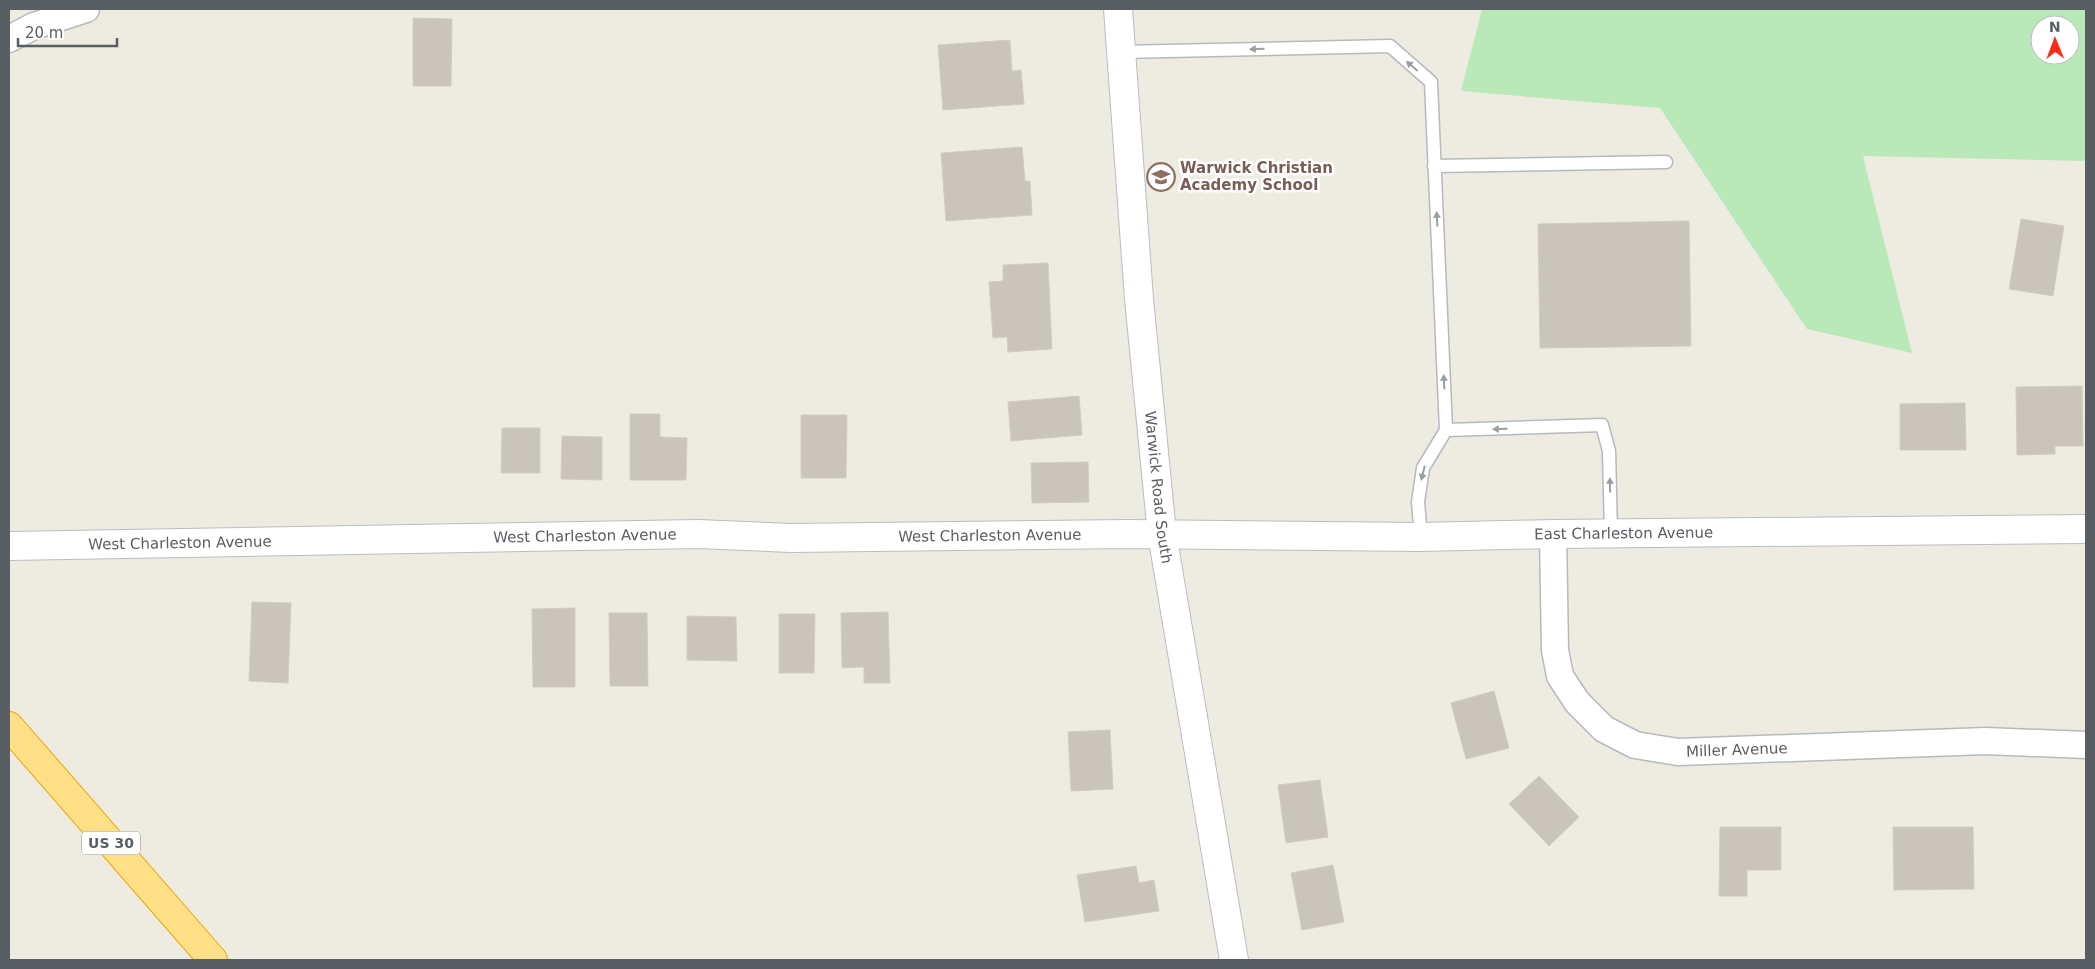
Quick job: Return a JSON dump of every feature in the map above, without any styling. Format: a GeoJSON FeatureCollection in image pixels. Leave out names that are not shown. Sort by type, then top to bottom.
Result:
{"type":"FeatureCollection","features":[{"type":"Feature","properties":{"kind":"highway","name":"US 30"},"geometry":{"type":"LineString","coordinates":[[9,726],[214,960]]}},
{"type":"Feature","properties":{"kind":"street"},"geometry":{"type":"LineString","coordinates":[[9,38],[34,26],[86,9]]}},
{"type":"Feature","properties":{"kind":"street","name":"Warwick Road South"},"geometry":{"type":"LineString","coordinates":[[1118,9],[1139,299],[1162,534],[1234,960]]}},
{"type":"Feature","properties":{"kind":"street","name":"East Charleston Avenue"},"geometry":{"type":"LineString","coordinates":[[1162,534],[1421,538],[1552,534],[2086,529]]}},
{"type":"Feature","properties":{"kind":"street","name":"West Charleston Avenue"},"geometry":{"type":"LineString","coordinates":[[9,546],[698,534],[791,538],[1162,534]]}},
{"type":"Feature","properties":{"kind":"street","name":"Miller Avenue"},"geometry":{"type":"LineString","coordinates":[[1552,534],[1554,650],[1560,676],[1577,702],[1604,729],[1635,745],[1678,752],[1986,740],[2086,745]]}},
{"type":"Feature","properties":{"kind":"lane"},"geometry":{"type":"LineString","coordinates":[[1121,52],[1390,46],[1431,82],[1446,430],[1423,468],[1418,502],[1421,538]]}},
{"type":"Feature","properties":{"kind":"lane"},"geometry":{"type":"LineString","coordinates":[[1434,166],[1666,162]]}},
{"type":"Feature","properties":{"kind":"lane"},"geometry":{"type":"LineString","coordinates":[[1446,430],[1602,425],[1609,451],[1612,534]]}},
{"type":"Feature","properties":{"kind":"green space"},"geometry":{"type":"Polygon","coordinates":[[[1482,9],[2086,9],[2086,161],[1863,156],[1912,353],[1807,329],[1660,108],[1461,91],[1482,9]]]}},
{"type":"Feature","properties":{"kind":"building"},"geometry":{"type":"Polygon","coordinates":[[[413,18],[452,19],[451,86],[413,86],[413,18]]]}},
{"type":"Feature","properties":{"kind":"building"},"geometry":{"type":"Polygon","coordinates":[[[1010,40],[1012,71],[1021,70],[1024,104],[943,110],[938,45],[1010,40]]]}},
{"type":"Feature","properties":{"kind":"building"},"geometry":{"type":"Polygon","coordinates":[[[1022,147],[1025,181],[1030,181],[1032,215],[946,221],[941,153],[1022,147]]]}},
{"type":"Feature","properties":{"kind":"building"},"geometry":{"type":"Polygon","coordinates":[[[2021,219],[2064,226],[2053,296],[2009,289],[2021,219]]]}},
{"type":"Feature","properties":{"kind":"building"},"geometry":{"type":"Polygon","coordinates":[[[1689,221],[1691,346],[1540,348],[1538,224],[1689,221]]]}},
{"type":"Feature","properties":{"kind":"building"},"geometry":{"type":"Polygon","coordinates":[[[1048,263],[1052,349],[1008,352],[1007,337],[993,338],[989,282],[1003,281],[1003,265],[1048,263]]]}},
{"type":"Feature","properties":{"kind":"building"},"geometry":{"type":"Polygon","coordinates":[[[2082,386],[2083,446],[2055,446],[2055,454],[2017,455],[2016,387],[2082,386]]]}},
{"type":"Feature","properties":{"kind":"building"},"geometry":{"type":"Polygon","coordinates":[[[1079,396],[1082,435],[1011,441],[1008,402],[1079,396]]]}},
{"type":"Feature","properties":{"kind":"building"},"geometry":{"type":"Polygon","coordinates":[[[1965,403],[1966,450],[1900,450],[1900,404],[1965,403]]]}},
{"type":"Feature","properties":{"kind":"building"},"geometry":{"type":"Polygon","coordinates":[[[630,414],[660,414],[660,437],[687,438],[686,480],[630,480],[630,414]]]}},
{"type":"Feature","properties":{"kind":"building"},"geometry":{"type":"Polygon","coordinates":[[[801,415],[847,415],[846,478],[801,478],[801,415]]]}},
{"type":"Feature","properties":{"kind":"building"},"geometry":{"type":"Polygon","coordinates":[[[502,428],[540,428],[540,473],[501,473],[502,428]]]}},
{"type":"Feature","properties":{"kind":"building"},"geometry":{"type":"Polygon","coordinates":[[[562,436],[602,437],[602,480],[561,479],[562,436]]]}},
{"type":"Feature","properties":{"kind":"building"},"geometry":{"type":"Polygon","coordinates":[[[1088,462],[1089,502],[1032,503],[1031,463],[1088,462]]]}},
{"type":"Feature","properties":{"kind":"building"},"geometry":{"type":"Polygon","coordinates":[[[252,602],[291,603],[288,683],[249,681],[252,602]]]}},
{"type":"Feature","properties":{"kind":"building"},"geometry":{"type":"Polygon","coordinates":[[[575,608],[575,687],[533,687],[532,609],[575,608]]]}},
{"type":"Feature","properties":{"kind":"building"},"geometry":{"type":"Polygon","coordinates":[[[888,612],[890,683],[864,683],[864,667],[842,668],[841,613],[888,612]]]}},
{"type":"Feature","properties":{"kind":"building"},"geometry":{"type":"Polygon","coordinates":[[[609,613],[647,613],[648,686],[610,686],[609,613]]]}},
{"type":"Feature","properties":{"kind":"building"},"geometry":{"type":"Polygon","coordinates":[[[779,614],[815,614],[814,673],[779,673],[779,614]]]}},
{"type":"Feature","properties":{"kind":"building"},"geometry":{"type":"Polygon","coordinates":[[[687,616],[736,617],[737,661],[687,660],[687,616]]]}},
{"type":"Feature","properties":{"kind":"building"},"geometry":{"type":"Polygon","coordinates":[[[1494,691],[1509,748],[1466,759],[1451,703],[1494,691]]]}},
{"type":"Feature","properties":{"kind":"building"},"geometry":{"type":"Polygon","coordinates":[[[1110,730],[1113,789],[1071,791],[1068,732],[1110,730]]]}},
{"type":"Feature","properties":{"kind":"building"},"geometry":{"type":"Polygon","coordinates":[[[1539,776],[1579,817],[1549,846],[1509,804],[1539,776]]]}},
{"type":"Feature","properties":{"kind":"building"},"geometry":{"type":"Polygon","coordinates":[[[1320,780],[1328,837],[1286,843],[1278,785],[1320,780]]]}},
{"type":"Feature","properties":{"kind":"building"},"geometry":{"type":"Polygon","coordinates":[[[1720,827],[1781,827],[1781,870],[1747,870],[1747,896],[1719,896],[1720,827]]]}},
{"type":"Feature","properties":{"kind":"building"},"geometry":{"type":"Polygon","coordinates":[[[1893,827],[1973,827],[1974,889],[1894,890],[1893,827]]]}},
{"type":"Feature","properties":{"kind":"building"},"geometry":{"type":"Polygon","coordinates":[[[1333,865],[1344,922],[1302,930],[1291,873],[1333,865]]]}},
{"type":"Feature","properties":{"kind":"building"},"geometry":{"type":"Polygon","coordinates":[[[1136,866],[1139,883],[1154,880],[1159,911],[1085,922],[1077,875],[1136,866]]]}},
{"type":"Feature","properties":{"kind":"place","name":"Warwick Christian Academy School"},"geometry":{"type":"Point","coordinates":[1161,177]}}]}
